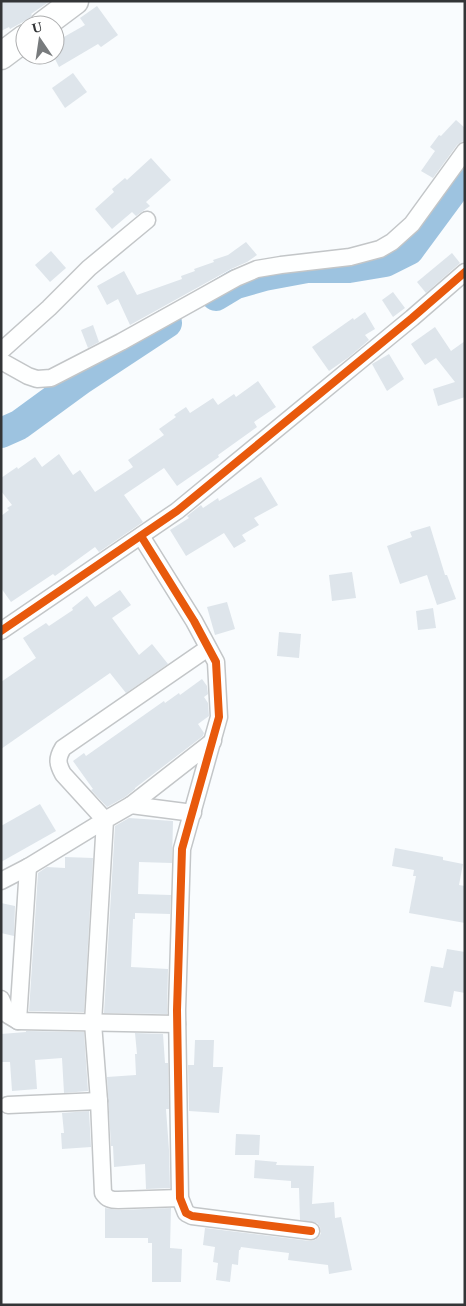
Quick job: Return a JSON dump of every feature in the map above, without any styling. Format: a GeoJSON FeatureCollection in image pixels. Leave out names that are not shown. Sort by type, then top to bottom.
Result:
{"type":"FeatureCollection","features":[{"type":"Feature","properties":{"kind":"main road"},"geometry":{"type":"LineString","coordinates":[[55,15],[74,1]]}},
{"type":"Feature","properties":{"kind":"main road"},"geometry":{"type":"LineString","coordinates":[[1,56],[15,46]]}},
{"type":"Feature","properties":{"kind":"street"},"geometry":{"type":"LineString","coordinates":[[1,361],[28,376],[37,379],[51,378],[121,342],[236,278],[257,269],[350,257],[380,249],[392,242],[412,224],[465,150]]}},
{"type":"Feature","properties":{"kind":"street"},"geometry":{"type":"LineString","coordinates":[[1,351],[49,308],[89,268],[147,220]]}},
{"type":"Feature","properties":{"kind":"street"},"geometry":{"type":"LineString","coordinates":[[1,631],[178,511],[405,324],[465,272]]}},
{"type":"Feature","properties":{"kind":"street"},"geometry":{"type":"LineString","coordinates":[[141,536],[194,621],[216,662],[220,717],[182,849],[177,1024],[180,1198],[186,1213],[192,1216],[311,1231]]}},
{"type":"Feature","properties":{"kind":"street"},"geometry":{"type":"LineString","coordinates":[[180,1198],[112,1200],[106,1198],[103,1193],[94,1023],[105,820],[63,774],[58,765],[58,757],[63,748],[208,648]]}},
{"type":"Feature","properties":{"kind":"street"},"geometry":{"type":"LineString","coordinates":[[1,881],[131,805],[213,741]]}},
{"type":"Feature","properties":{"kind":"street"},"geometry":{"type":"LineString","coordinates":[[131,805],[192,813]]}},
{"type":"Feature","properties":{"kind":"street"},"geometry":{"type":"LineString","coordinates":[[18,1021],[28,866]]}},
{"type":"Feature","properties":{"kind":"street"},"geometry":{"type":"LineString","coordinates":[[1,999],[8,1015],[18,1021],[177,1024]]}},
{"type":"Feature","properties":{"kind":"street"},"geometry":{"type":"LineString","coordinates":[[8,1105],[99,1101]]}},
{"type":"Feature","properties":{"kind":"building"},"geometry":{"type":"Polygon","coordinates":[[[1,1],[50,1],[32,15],[15,15],[15,26],[1,31],[1,1]]]}},
{"type":"Feature","properties":{"kind":"building"},"geometry":{"type":"Polygon","coordinates":[[[97,6],[118,35],[101,47],[98,44],[65,63],[65,36],[85,25],[80,18],[97,6]]]}},
{"type":"Feature","properties":{"kind":"building"},"geometry":{"type":"Polygon","coordinates":[[[73,73],[87,92],[65,108],[52,88],[73,73]]]}},
{"type":"Feature","properties":{"kind":"building"},"geometry":{"type":"Polygon","coordinates":[[[456,120],[465,128],[465,141],[457,145],[433,178],[421,171],[435,151],[430,147],[439,135],[441,136],[456,120]]]}},
{"type":"Feature","properties":{"kind":"building"},"geometry":{"type":"Polygon","coordinates":[[[151,158],[171,180],[146,202],[150,206],[136,216],[132,212],[112,229],[95,209],[114,192],[112,189],[125,178],[127,180],[151,158]]]}},
{"type":"Feature","properties":{"kind":"building"},"geometry":{"type":"Polygon","coordinates":[[[246,242],[257,255],[130,325],[118,299],[107,305],[97,286],[124,271],[137,295],[182,279],[181,276],[214,262],[213,260],[228,255],[246,242]]]}},
{"type":"Feature","properties":{"kind":"building"},"geometry":{"type":"Polygon","coordinates":[[[51,251],[66,268],[50,282],[35,265],[51,251]]]}},
{"type":"Feature","properties":{"kind":"building"},"geometry":{"type":"Polygon","coordinates":[[[452,253],[460,263],[426,293],[417,282],[452,253]]]}},
{"type":"Feature","properties":{"kind":"building"},"geometry":{"type":"Polygon","coordinates":[[[393,292],[405,308],[393,317],[382,300],[393,292]]]}},
{"type":"Feature","properties":{"kind":"building"},"geometry":{"type":"Polygon","coordinates":[[[365,312],[375,329],[365,335],[369,340],[329,371],[312,347],[353,318],[354,320],[365,312]]]}},
{"type":"Feature","properties":{"kind":"building"},"geometry":{"type":"Polygon","coordinates":[[[93,325],[99,342],[88,348],[81,330],[93,325]]]}},
{"type":"Feature","properties":{"kind":"building"},"geometry":{"type":"Polygon","coordinates":[[[435,327],[451,351],[465,341],[465,397],[438,406],[433,389],[455,382],[436,358],[425,365],[411,344],[435,327]]]}},
{"type":"Feature","properties":{"kind":"building"},"geometry":{"type":"Polygon","coordinates":[[[389,354],[404,379],[387,391],[372,364],[389,354]]]}},
{"type":"Feature","properties":{"kind":"building"},"geometry":{"type":"Polygon","coordinates":[[[258,381],[276,407],[254,422],[257,427],[218,455],[219,457],[177,486],[164,468],[124,495],[143,522],[99,552],[95,547],[55,576],[53,574],[11,602],[1,588],[1,516],[12,505],[1,491],[1,478],[35,457],[42,467],[59,454],[73,475],[80,470],[95,492],[133,467],[128,460],[164,435],[159,429],[176,417],[174,415],[186,407],[190,413],[213,398],[218,405],[234,394],[236,397],[258,381]]]}},
{"type":"Feature","properties":{"kind":"building"},"geometry":{"type":"Polygon","coordinates":[[[261,477],[278,505],[254,518],[259,525],[242,535],[246,541],[234,548],[224,533],[186,556],[170,530],[189,518],[187,516],[201,505],[203,508],[218,498],[219,501],[261,477]]]}},
{"type":"Feature","properties":{"kind":"building"},"geometry":{"type":"Polygon","coordinates":[[[430,526],[445,575],[447,575],[456,599],[437,605],[427,575],[400,584],[387,546],[412,537],[410,532],[430,526]]]}},
{"type":"Feature","properties":{"kind":"building"},"geometry":{"type":"Polygon","coordinates":[[[352,572],[356,598],[332,601],[329,575],[352,572]]]}},
{"type":"Feature","properties":{"kind":"building"},"geometry":{"type":"Polygon","coordinates":[[[120,590],[131,605],[112,618],[139,655],[152,644],[168,664],[126,693],[110,673],[1,749],[1,682],[36,658],[23,638],[46,623],[49,626],[73,610],[72,608],[87,596],[95,607],[120,590]]]}},
{"type":"Feature","properties":{"kind":"building"},"geometry":{"type":"Polygon","coordinates":[[[227,602],[235,629],[215,635],[207,607],[227,602]]]}},
{"type":"Feature","properties":{"kind":"building"},"geometry":{"type":"Polygon","coordinates":[[[433,608],[436,628],[418,630],[416,611],[433,608]]]}},
{"type":"Feature","properties":{"kind":"building"},"geometry":{"type":"Polygon","coordinates":[[[279,632],[301,634],[299,658],[277,656],[279,632]]]}},
{"type":"Feature","properties":{"kind":"building"},"geometry":{"type":"Polygon","coordinates":[[[202,679],[207,686],[208,694],[204,697],[208,703],[209,716],[198,724],[204,733],[203,736],[125,797],[107,807],[91,790],[93,789],[73,761],[84,753],[86,756],[164,701],[165,703],[179,693],[180,695],[202,679]]]}},
{"type":"Feature","properties":{"kind":"building"},"geometry":{"type":"Polygon","coordinates":[[[40,804],[56,831],[1,862],[1,826],[40,804]]]}},
{"type":"Feature","properties":{"kind":"building"},"geometry":{"type":"Polygon","coordinates":[[[129,818],[173,821],[172,863],[139,862],[138,894],[171,895],[170,914],[135,913],[135,919],[133,919],[131,967],[168,969],[167,1014],[104,1013],[115,826],[129,818]]]}},
{"type":"Feature","properties":{"kind":"building"},"geometry":{"type":"Polygon","coordinates":[[[395,848],[443,857],[443,860],[463,864],[459,885],[465,886],[465,923],[409,913],[416,876],[413,876],[414,870],[392,866],[395,848]]]}},
{"type":"Feature","properties":{"kind":"building"},"geometry":{"type":"Polygon","coordinates":[[[65,857],[93,858],[84,1012],[29,1011],[38,873],[47,867],[65,868],[65,857]]]}},
{"type":"Feature","properties":{"kind":"building"},"geometry":{"type":"Polygon","coordinates":[[[1,903],[15,906],[14,936],[1,933],[1,903]]]}},
{"type":"Feature","properties":{"kind":"building"},"geometry":{"type":"Polygon","coordinates":[[[447,949],[465,952],[465,993],[454,991],[451,1007],[424,1002],[431,966],[443,968],[447,949]]]}},
{"type":"Feature","properties":{"kind":"building"},"geometry":{"type":"Polygon","coordinates":[[[26,1031],[84,1032],[88,1091],[64,1093],[62,1058],[35,1060],[37,1089],[12,1091],[10,1062],[1,1062],[1,1034],[26,1031]]]}},
{"type":"Feature","properties":{"kind":"building"},"geometry":{"type":"Polygon","coordinates":[[[135,1033],[163,1034],[165,1063],[168,1063],[169,1109],[166,1109],[170,1188],[146,1189],[145,1164],[114,1167],[107,1077],[136,1075],[135,1033]]]}},
{"type":"Feature","properties":{"kind":"building"},"geometry":{"type":"Polygon","coordinates":[[[195,1040],[214,1040],[213,1067],[223,1067],[219,1113],[189,1111],[188,1065],[194,1065],[195,1040]]]}},
{"type":"Feature","properties":{"kind":"building"},"geometry":{"type":"Polygon","coordinates":[[[89,1111],[91,1147],[62,1149],[61,1133],[64,1133],[62,1113],[89,1111]]]}},
{"type":"Feature","properties":{"kind":"building"},"geometry":{"type":"Polygon","coordinates":[[[236,1134],[260,1135],[259,1155],[235,1155],[236,1134]]]}},
{"type":"Feature","properties":{"kind":"building"},"geometry":{"type":"Polygon","coordinates":[[[255,1160],[277,1162],[276,1165],[314,1166],[312,1204],[334,1202],[335,1218],[341,1217],[352,1270],[329,1274],[328,1265],[288,1260],[289,1253],[241,1247],[238,1265],[232,1264],[230,1282],[216,1280],[218,1263],[213,1262],[215,1247],[203,1245],[205,1228],[310,1241],[315,1240],[321,1233],[317,1223],[300,1220],[299,1188],[291,1188],[291,1181],[254,1178],[255,1160]]]}},
{"type":"Feature","properties":{"kind":"building"},"geometry":{"type":"Polygon","coordinates":[[[105,1208],[118,1210],[171,1208],[170,1248],[182,1249],[181,1282],[152,1282],[152,1243],[148,1243],[148,1238],[105,1238],[105,1208]]]}},
{"type":"Feature","properties":{"kind":"waterway"},"geometry":{"type":"LineString","coordinates":[[216,296],[236,284],[264,276],[307,268],[349,268],[385,262],[409,250],[465,174]]}},
{"type":"Feature","properties":{"kind":"waterway"},"geometry":{"type":"LineString","coordinates":[[1,433],[19,425],[82,379],[167,323]]}},
{"type":"Feature","properties":{"kind":"cycle path"},"geometry":{"type":"LineString","coordinates":[[1,631],[177,511],[412,318],[465,272]]}},
{"type":"Feature","properties":{"kind":"cycle path"},"geometry":{"type":"LineString","coordinates":[[141,536],[194,621],[216,662],[219,717],[182,849],[177,1010],[180,1198],[186,1213],[192,1216],[311,1231]]}}]}
